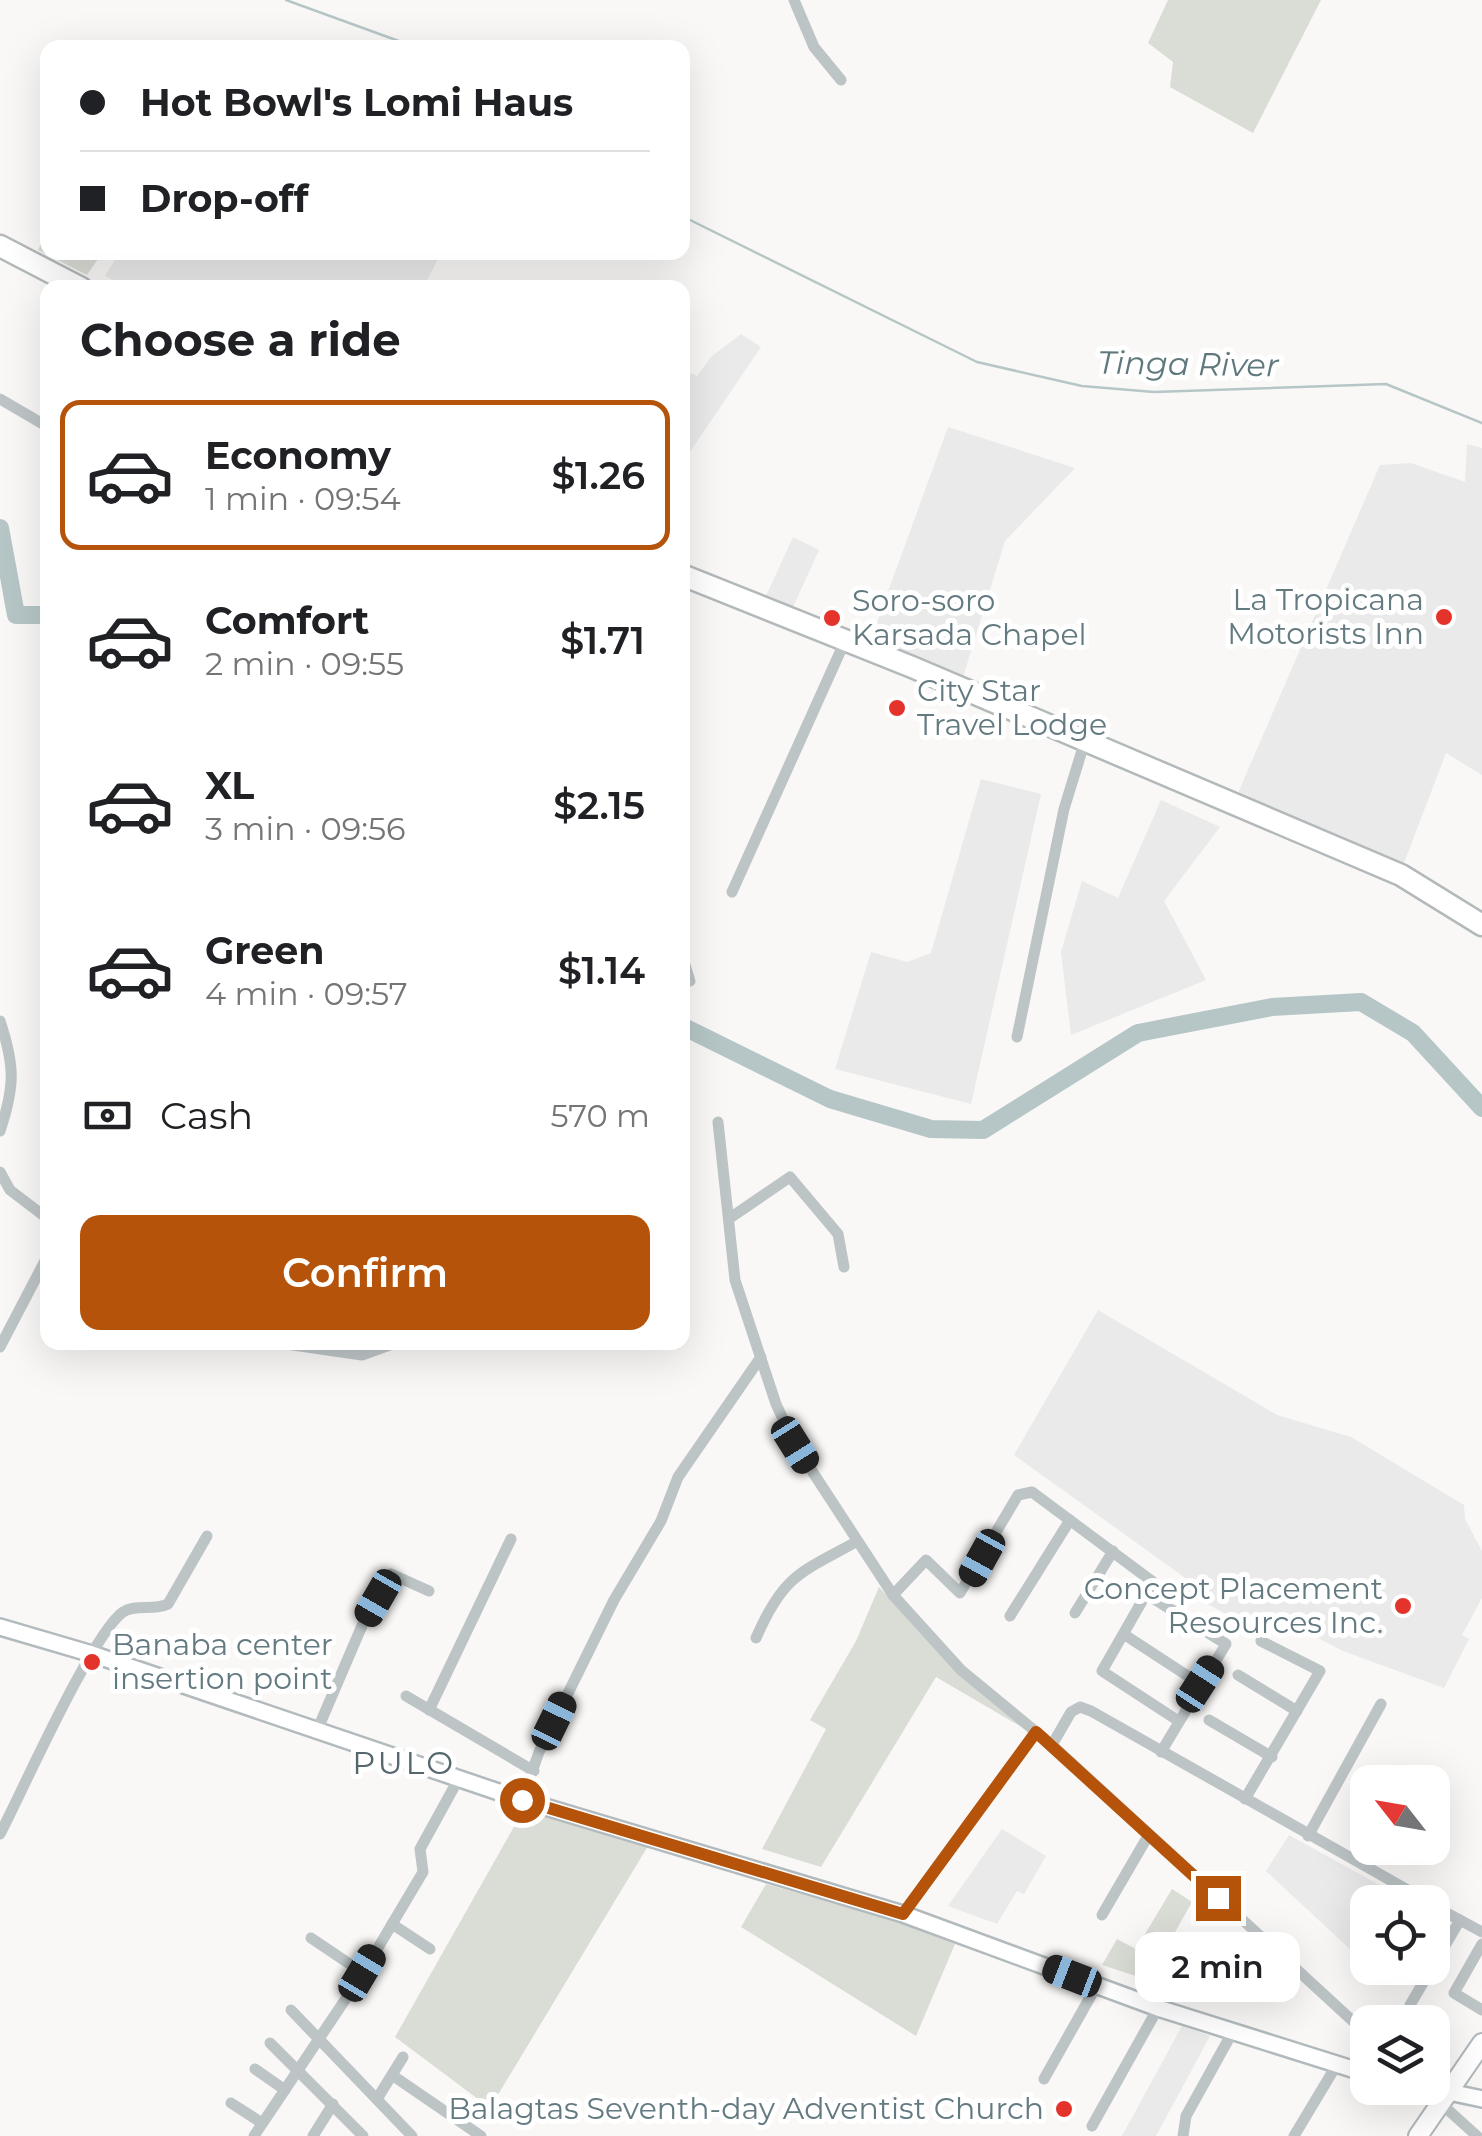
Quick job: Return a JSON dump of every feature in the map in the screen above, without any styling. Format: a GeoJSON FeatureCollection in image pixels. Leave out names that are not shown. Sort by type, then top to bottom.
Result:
{"type":"FeatureCollection","features":[{"type":"Feature","properties":{"kind":"highway"},"geometry":{"type":"LineString","coordinates":[[0,246],[66,280]]}},
{"type":"Feature","properties":{"kind":"highway"},"geometry":{"type":"LineString","coordinates":[[690,578],[1400,875],[1482,924]]}},
{"type":"Feature","properties":{"kind":"main road"},"geometry":{"type":"LineString","coordinates":[[0,1627],[92,1654],[522,1800],[903,1914],[1158,2008],[1350,2070]]}},
{"type":"Feature","properties":{"kind":"main road"},"geometry":{"type":"LineString","coordinates":[[1450,2092],[1482,2042]]}},
{"type":"Feature","properties":{"kind":"main road"},"geometry":{"type":"LineString","coordinates":[[1450,2098],[1482,2099]]}},
{"type":"Feature","properties":{"kind":"main road"},"geometry":{"type":"LineString","coordinates":[[1418,2136],[1441,2105]]}},
{"type":"Feature","properties":{"kind":"street"},"geometry":{"type":"LineString","coordinates":[[794,0],[814,47],[841,80]]}},
{"type":"Feature","properties":{"kind":"street"},"geometry":{"type":"LineString","coordinates":[[0,398],[40,422]]}},
{"type":"Feature","properties":{"kind":"street"},"geometry":{"type":"LineString","coordinates":[[732,892],[845,641]]}},
{"type":"Feature","properties":{"kind":"street"},"geometry":{"type":"LineString","coordinates":[[1017,1036],[1064,809],[1084,744]]}},
{"type":"Feature","properties":{"kind":"street"},"geometry":{"type":"LineString","coordinates":[[0,1021],[12,1056],[13,1091],[0,1131]]}},
{"type":"Feature","properties":{"kind":"street"},"geometry":{"type":"LineString","coordinates":[[718,1122],[735,1280],[761,1357],[795,1445],[893,1595],[961,1670],[1052,1744],[1350,2019]]}},
{"type":"Feature","properties":{"kind":"street"},"geometry":{"type":"LineString","coordinates":[[0,1172],[10,1190],[40,1212]]}},
{"type":"Feature","properties":{"kind":"street"},"geometry":{"type":"LineString","coordinates":[[730,1218],[790,1177],[838,1234],[844,1268]]}},
{"type":"Feature","properties":{"kind":"street"},"geometry":{"type":"LineString","coordinates":[[0,1347],[40,1271]]}},
{"type":"Feature","properties":{"kind":"street"},"geometry":{"type":"LineString","coordinates":[[347,1350],[362,1355],[376,1350]]}},
{"type":"Feature","properties":{"kind":"street"},"geometry":{"type":"LineString","coordinates":[[522,1800],[614,1600],[661,1521],[678,1477],[761,1357]]}},
{"type":"Feature","properties":{"kind":"street"},"geometry":{"type":"LineString","coordinates":[[893,1595],[926,1560],[955,1590],[965,1589],[1024,1490],[1153,1582],[1102,1672],[1178,1720]]}},
{"type":"Feature","properties":{"kind":"street"},"geometry":{"type":"LineString","coordinates":[[1010,1616],[1070,1520]]}},
{"type":"Feature","properties":{"kind":"street"},"geometry":{"type":"LineString","coordinates":[[0,1834],[92,1654],[127,1609],[162,1608],[175,1597],[207,1536]]}},
{"type":"Feature","properties":{"kind":"street"},"geometry":{"type":"LineString","coordinates":[[429,1710],[511,1539]]}},
{"type":"Feature","properties":{"kind":"street"},"geometry":{"type":"LineString","coordinates":[[756,1638],[774,1596],[792,1577],[856,1542]]}},
{"type":"Feature","properties":{"kind":"street"},"geometry":{"type":"LineString","coordinates":[[1075,1613],[1113,1551]]}},
{"type":"Feature","properties":{"kind":"street"},"geometry":{"type":"LineString","coordinates":[[316,1733],[364,1621],[391,1574],[429,1591]]}},
{"type":"Feature","properties":{"kind":"street"},"geometry":{"type":"LineString","coordinates":[[1148,1595],[1226,1644],[1162,1752]]}},
{"type":"Feature","properties":{"kind":"street"},"geometry":{"type":"LineString","coordinates":[[1125,1634],[1200,1684]]}},
{"type":"Feature","properties":{"kind":"street"},"geometry":{"type":"LineString","coordinates":[[1246,1799],[1320,1671],[1260,1641]]}},
{"type":"Feature","properties":{"kind":"street"},"geometry":{"type":"LineString","coordinates":[[1238,1675],[1298,1711]]}},
{"type":"Feature","properties":{"kind":"street"},"geometry":{"type":"LineString","coordinates":[[406,1696],[534,1771]]}},
{"type":"Feature","properties":{"kind":"street"},"geometry":{"type":"LineString","coordinates":[[1308,1836],[1380,1704]]}},
{"type":"Feature","properties":{"kind":"street"},"geometry":{"type":"LineString","coordinates":[[1052,1744],[1072,1712],[1080,1707],[1397,1885]]}},
{"type":"Feature","properties":{"kind":"street"},"geometry":{"type":"LineString","coordinates":[[1209,1720],[1272,1756]]}},
{"type":"Feature","properties":{"kind":"street"},"geometry":{"type":"LineString","coordinates":[[903,1914],[1036,1732]]}},
{"type":"Feature","properties":{"kind":"street"},"geometry":{"type":"LineString","coordinates":[[254,2136],[362,1973],[423,1872],[420,1848],[459,1778]]}},
{"type":"Feature","properties":{"kind":"street"},"geometry":{"type":"LineString","coordinates":[[1102,1916],[1148,1836]]}},
{"type":"Feature","properties":{"kind":"street"},"geometry":{"type":"LineString","coordinates":[[1450,1914],[1482,1932]]}},
{"type":"Feature","properties":{"kind":"street"},"geometry":{"type":"LineString","coordinates":[[1450,1938],[1460,1920]]}},
{"type":"Feature","properties":{"kind":"street"},"geometry":{"type":"LineString","coordinates":[[392,1924],[430,1948]]}},
{"type":"Feature","properties":{"kind":"street"},"geometry":{"type":"LineString","coordinates":[[311,1938],[362,1973]]}},
{"type":"Feature","properties":{"kind":"street"},"geometry":{"type":"LineString","coordinates":[[1482,1944],[1454,1993],[1482,2010]]}},
{"type":"Feature","properties":{"kind":"street"},"geometry":{"type":"LineString","coordinates":[[1044,2079],[1097,1985]]}},
{"type":"Feature","properties":{"kind":"street"},"geometry":{"type":"LineString","coordinates":[[1092,2126],[1158,2008]]}},
{"type":"Feature","properties":{"kind":"street"},"geometry":{"type":"LineString","coordinates":[[291,2010],[412,2136]]}},
{"type":"Feature","properties":{"kind":"street"},"geometry":{"type":"LineString","coordinates":[[1183,2136],[1186,2116],[1232,2033]]}},
{"type":"Feature","properties":{"kind":"street"},"geometry":{"type":"LineString","coordinates":[[270,2043],[362,2136]]}},
{"type":"Feature","properties":{"kind":"street"},"geometry":{"type":"LineString","coordinates":[[377,2099],[404,2057]]}},
{"type":"Feature","properties":{"kind":"street"},"geometry":{"type":"LineString","coordinates":[[1294,2136],[1336,2066]]}},
{"type":"Feature","properties":{"kind":"street"},"geometry":{"type":"LineString","coordinates":[[255,2069],[285,2090]]}},
{"type":"Feature","properties":{"kind":"street"},"geometry":{"type":"LineString","coordinates":[[392,2074],[481,2136]]}},
{"type":"Feature","properties":{"kind":"street"},"geometry":{"type":"LineString","coordinates":[[231,2103],[262,2123]]}},
{"type":"Feature","properties":{"kind":"street"},"geometry":{"type":"LineString","coordinates":[[1450,2103],[1477,2136]]}},
{"type":"Feature","properties":{"kind":"street"},"geometry":{"type":"LineString","coordinates":[[313,2136],[333,2104]]}},
{"type":"Feature","properties":{"kind":"shaded area"},"geometry":{"type":"Polygon","coordinates":[[[1168,0],[1321,0],[1253,133],[1170,87],[1173,62],[1148,43],[1168,0]]]}},
{"type":"Feature","properties":{"kind":"shaded area"},"geometry":{"type":"Polygon","coordinates":[[[58,260],[97,260],[87,275],[58,260]]]}},
{"type":"Feature","properties":{"kind":"shaded area"},"geometry":{"type":"Polygon","coordinates":[[[114,260],[437,260],[427,280],[113,280],[105,276],[114,260]]]}},
{"type":"Feature","properties":{"kind":"shaded area"},"geometry":{"type":"Polygon","coordinates":[[[741,334],[761,347],[690,452],[690,373],[697,376],[712,356],[741,334]]]}},
{"type":"Feature","properties":{"kind":"shaded area"},"geometry":{"type":"Polygon","coordinates":[[[948,427],[1075,468],[1005,541],[963,677],[870,641],[948,427]]]}},
{"type":"Feature","properties":{"kind":"shaded area"},"geometry":{"type":"Polygon","coordinates":[[[1467,444],[1482,448],[1482,775],[1446,753],[1404,863],[1238,793],[1380,465],[1411,463],[1465,482],[1467,444]]]}},
{"type":"Feature","properties":{"kind":"shaded area"},"geometry":{"type":"Polygon","coordinates":[[[793,537],[819,550],[793,607],[766,596],[793,537]]]}},
{"type":"Feature","properties":{"kind":"shaded area"},"geometry":{"type":"Polygon","coordinates":[[[981,779],[1041,794],[971,1104],[835,1069],[871,952],[907,962],[931,953],[981,779]]]}},
{"type":"Feature","properties":{"kind":"shaded area"},"geometry":{"type":"Polygon","coordinates":[[[1161,800],[1220,827],[1164,901],[1206,980],[1071,1035],[1061,952],[1082,881],[1118,898],[1161,800]]]}},
{"type":"Feature","properties":{"kind":"shaded area"},"geometry":{"type":"Polygon","coordinates":[[[1098,1310],[1277,1415],[1351,1437],[1464,1505],[1465,1519],[1482,1551],[1482,1598],[1462,1635],[1469,1639],[1444,1688],[1343,1651],[1268,1612],[1255,1629],[1179,1589],[1184,1577],[1014,1455],[1098,1310]]]}},
{"type":"Feature","properties":{"kind":"shaded area"},"geometry":{"type":"Polygon","coordinates":[[[879,1587],[960,1674],[1030,1732],[936,1677],[821,1867],[762,1849],[826,1729],[810,1720],[856,1641],[879,1587]]]}},
{"type":"Feature","properties":{"kind":"shaded area"},"geometry":{"type":"Polygon","coordinates":[[[524,1809],[648,1846],[490,2108],[395,2037],[524,1809]]]}},
{"type":"Feature","properties":{"kind":"shaded area"},"geometry":{"type":"Polygon","coordinates":[[[1002,1829],[1046,1856],[1024,1894],[1017,1891],[997,1924],[948,1906],[1002,1829]]]}},
{"type":"Feature","properties":{"kind":"shaded area"},"geometry":{"type":"Polygon","coordinates":[[[1289,1835],[1379,1885],[1350,1885],[1350,1949],[1266,1871],[1289,1835]]]}},
{"type":"Feature","properties":{"kind":"shaded area"},"geometry":{"type":"Polygon","coordinates":[[[766,1884],[902,1923],[955,1944],[916,2036],[741,1927],[766,1884]]]}},
{"type":"Feature","properties":{"kind":"shaded area"},"geometry":{"type":"Polygon","coordinates":[[[1172,1889],[1192,1902],[1148,1980],[1102,1965],[1117,1939],[1136,1949],[1172,1889]]]}},
{"type":"Feature","properties":{"kind":"shaded area"},"geometry":{"type":"Polygon","coordinates":[[[1182,2026],[1210,2036],[1156,2136],[1122,2136],[1182,2026]]]}},
{"type":"Feature","properties":{"kind":"waterway","name":"Tinga River"},"geometry":{"type":"LineString","coordinates":[[286,0],[396,40]]}},
{"type":"Feature","properties":{"kind":"waterway","name":"Tinga River"},"geometry":{"type":"LineString","coordinates":[[690,220],[977,362],[1082,386],[1154,392],[1386,384],[1482,423]]}},
{"type":"Feature","properties":{"kind":"waterway"},"geometry":{"type":"LineString","coordinates":[[0,528],[16,615],[40,615]]}},
{"type":"Feature","properties":{"kind":"waterway"},"geometry":{"type":"LineString","coordinates":[[690,1030],[830,1099],[931,1129],[983,1130],[1138,1033],[1272,1007],[1361,1002],[1413,1033],[1482,1108]]}},
{"type":"Feature","properties":{"kind":"place","name":"La Tropicana Motorists Inn"},"geometry":{"type":"Point","coordinates":[1444,617]}},
{"type":"Feature","properties":{"kind":"place","name":"Soro-soro Karsada Chapel"},"geometry":{"type":"Point","coordinates":[832,618]}},
{"type":"Feature","properties":{"kind":"place","name":"City Star Travel Lodge"},"geometry":{"type":"Point","coordinates":[897,708]}},
{"type":"Feature","properties":{"kind":"place","name":"Concept Placement Resources Inc."},"geometry":{"type":"Point","coordinates":[1403,1606]}},
{"type":"Feature","properties":{"kind":"place","name":"Banaba center insertion point"},"geometry":{"type":"Point","coordinates":[92,1662]}},
{"type":"Feature","properties":{"kind":"place","name":"Balagtas Seventh-day Adventist Church"},"geometry":{"type":"Point","coordinates":[1064,2109]}},
{"type":"Feature","properties":{"kind":"district","name":"PULO"},"geometry":{"type":"Point","coordinates":[404,1763]}},
{"type":"Feature","properties":{"kind":"route"},"geometry":{"type":"LineString","coordinates":[[522,1800],[772,1878],[903,1914],[957,1835],[1036,1732],[1218,1898]]}}]}
